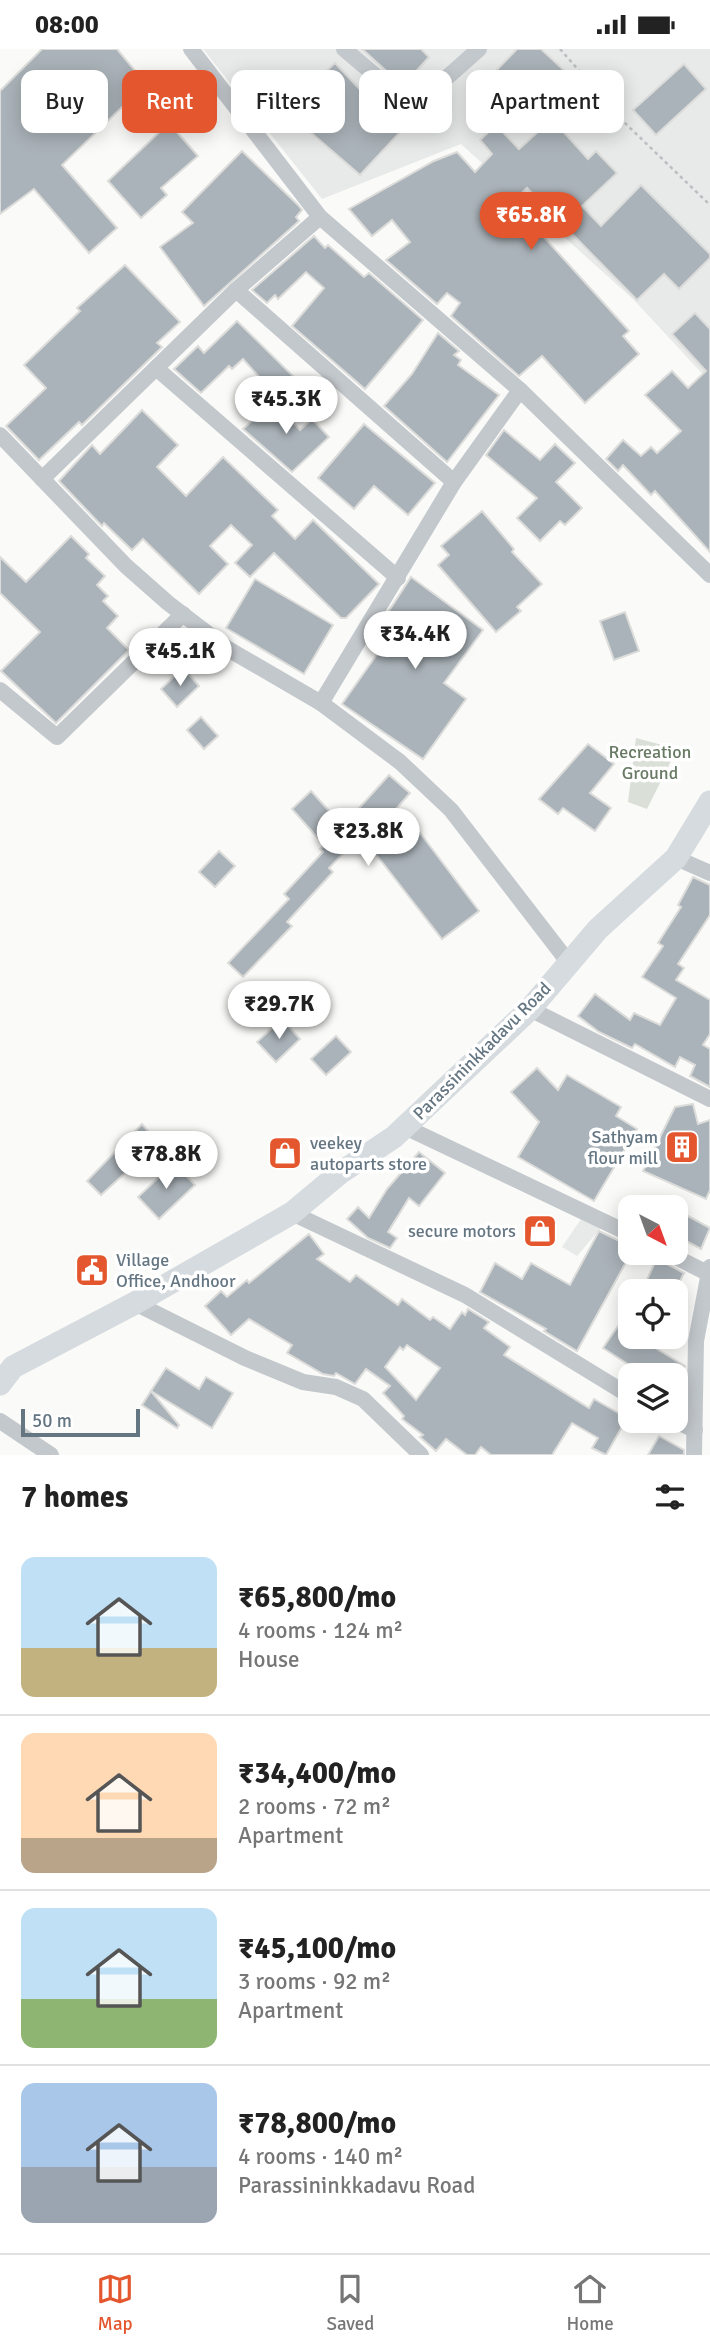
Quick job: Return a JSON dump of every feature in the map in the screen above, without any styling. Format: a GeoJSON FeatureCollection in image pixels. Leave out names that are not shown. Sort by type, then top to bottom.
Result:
{"type":"FeatureCollection","features":[{"type":"Feature","properties":{"kind":"main road","name":"Parassininkkadavu Road"},"geometry":{"type":"LineString","coordinates":[[4,1370],[135,1303],[292,1213],[340,1173],[394,1137],[530,1009],[569,963],[645,883],[676,858],[710,802]]}},
{"type":"Feature","properties":{"kind":"street"},"geometry":{"type":"LineString","coordinates":[[191,49],[320,217],[520,390],[710,575]]}},
{"type":"Feature","properties":{"kind":"street"},"geometry":{"type":"LineString","coordinates":[[344,49],[403,99],[410,100],[425,94],[479,49]]}},
{"type":"Feature","properties":{"kind":"street"},"geometry":{"type":"LineString","coordinates":[[42,479],[236,290],[320,217]]}},
{"type":"Feature","properties":{"kind":"street"},"geometry":{"type":"LineString","coordinates":[[236,290],[454,482]]}},
{"type":"Feature","properties":{"kind":"street"},"geometry":{"type":"LineString","coordinates":[[156,368],[398,578]]}},
{"type":"Feature","properties":{"kind":"street"},"geometry":{"type":"LineString","coordinates":[[321,703],[454,482],[520,390]]}},
{"type":"Feature","properties":{"kind":"street"},"geometry":{"type":"LineString","coordinates":[[0,435],[126,566],[183,614],[228,649],[321,703],[400,762],[451,810],[569,963]]}},
{"type":"Feature","properties":{"kind":"street"},"geometry":{"type":"LineString","coordinates":[[0,689],[57,737],[183,614]]}},
{"type":"Feature","properties":{"kind":"street"},"geometry":{"type":"LineString","coordinates":[[676,858],[710,873]]}},
{"type":"Feature","properties":{"kind":"street"},"geometry":{"type":"LineString","coordinates":[[530,1009],[710,1099]]}},
{"type":"Feature","properties":{"kind":"street"},"geometry":{"type":"LineString","coordinates":[[405,1127],[618,1228]]}},
{"type":"Feature","properties":{"kind":"street"},"geometry":{"type":"LineString","coordinates":[[292,1213],[465,1295],[618,1389]]}},
{"type":"Feature","properties":{"kind":"street"},"geometry":{"type":"LineString","coordinates":[[688,1262],[709,1270],[696,1341],[694,1455]]}},
{"type":"Feature","properties":{"kind":"street"},"geometry":{"type":"LineString","coordinates":[[135,1303],[256,1363],[303,1382],[336,1387],[363,1399],[421,1455]]}},
{"type":"Feature","properties":{"kind":"street"},"geometry":{"type":"LineString","coordinates":[[696,1341],[710,1351]]}},
{"type":"Feature","properties":{"kind":"street"},"geometry":{"type":"LineString","coordinates":[[0,1421],[51,1455]]}},
{"type":"Feature","properties":{"kind":"street"},"geometry":{"type":"LineString","coordinates":[[688,1427],[695,1430]]}},
{"type":"Feature","properties":{"kind":"path"},"geometry":{"type":"LineString","coordinates":[[560,49],[626,124],[710,205]]}},
{"type":"Feature","properties":{"kind":"shaded area"},"geometry":{"type":"Polygon","coordinates":[[[203,49],[710,49],[710,382],[634,300],[461,144],[322,199],[270,133],[345,133],[345,70],[231,70],[231,84],[203,49]]]}},
{"type":"Feature","properties":{"kind":"shaded area"},"geometry":{"type":"Polygon","coordinates":[[[581,1219],[601,1228],[577,1256],[562,1247],[581,1219]]]}},
{"type":"Feature","properties":{"kind":"green space","name":"Recreation Ground"},"geometry":{"type":"Polygon","coordinates":[[[636,738],[677,749],[647,809],[628,802],[636,738]]]}},
{"type":"Feature","properties":{"kind":"building"},"geometry":{"type":"Polygon","coordinates":[[[42,49],[117,49],[134,70],[122,70],[122,107],[108,121],[108,70],[21,70],[42,49]]]}},
{"type":"Feature","properties":{"kind":"building"},"geometry":{"type":"Polygon","coordinates":[[[362,49],[421,49],[429,57],[417,70],[385,70],[362,49]]]}},
{"type":"Feature","properties":{"kind":"building"},"geometry":{"type":"Polygon","coordinates":[[[517,49],[541,49],[564,70],[497,70],[517,49]]]}},
{"type":"Feature","properties":{"kind":"building"},"geometry":{"type":"Polygon","coordinates":[[[335,63],[342,70],[328,70],[335,63]]]}},
{"type":"Feature","properties":{"kind":"building"},"geometry":{"type":"Polygon","coordinates":[[[684,64],[706,89],[656,135],[633,110],[684,64]]]}},
{"type":"Feature","properties":{"kind":"building"},"geometry":{"type":"Polygon","coordinates":[[[21,70],[21,133],[95,133],[62,165],[117,228],[89,253],[34,189],[0,214],[0,91],[21,70]]]}},
{"type":"Feature","properties":{"kind":"building"},"geometry":{"type":"Polygon","coordinates":[[[345,74],[359,88],[359,133],[399,133],[360,175],[311,133],[345,133],[345,74]]]}},
{"type":"Feature","properties":{"kind":"building"},"geometry":{"type":"Polygon","coordinates":[[[158,133],[178,133],[198,156],[161,188],[167,195],[141,218],[108,181],[158,133]]]}},
{"type":"Feature","properties":{"kind":"building"},"geometry":{"type":"Polygon","coordinates":[[[487,133],[504,133],[519,149],[537,133],[565,133],[588,159],[596,151],[617,173],[582,206],[601,226],[641,185],[710,254],[710,258],[679,289],[664,274],[637,300],[527,188],[512,202],[629,331],[623,336],[639,354],[585,403],[542,356],[519,376],[451,316],[460,303],[447,293],[437,304],[386,260],[410,242],[392,220],[372,236],[349,209],[434,161],[457,152],[475,172],[492,154],[480,140],[487,133]]]}},
{"type":"Feature","properties":{"kind":"building"},"geometry":{"type":"Polygon","coordinates":[[[242,151],[302,210],[296,217],[299,221],[204,306],[160,247],[193,223],[182,212],[242,151]]]}},
{"type":"Feature","properties":{"kind":"building"},"geometry":{"type":"Polygon","coordinates":[[[314,236],[325,248],[328,245],[364,277],[369,273],[423,320],[365,389],[292,326],[324,288],[306,272],[278,299],[275,295],[267,303],[252,290],[314,236]]]}},
{"type":"Feature","properties":{"kind":"building"},"geometry":{"type":"Polygon","coordinates":[[[125,265],[180,322],[157,343],[162,347],[82,425],[79,422],[39,460],[6,426],[46,388],[24,365],[80,311],[77,308],[125,265]]]}},
{"type":"Feature","properties":{"kind":"building"},"geometry":{"type":"Polygon","coordinates":[[[695,313],[710,329],[710,552],[655,491],[651,495],[623,465],[618,471],[606,459],[623,440],[641,456],[651,447],[657,453],[681,431],[645,395],[672,371],[688,388],[706,371],[672,334],[695,313]]]}},
{"type":"Feature","properties":{"kind":"building"},"geometry":{"type":"Polygon","coordinates":[[[237,321],[297,380],[278,398],[243,359],[232,369],[229,366],[201,393],[174,369],[198,346],[204,353],[237,321]]]}},
{"type":"Feature","properties":{"kind":"building"},"geometry":{"type":"Polygon","coordinates":[[[438,333],[459,351],[454,355],[461,360],[458,365],[499,395],[447,462],[384,406],[412,374],[438,333]]]}},
{"type":"Feature","properties":{"kind":"building"},"geometry":{"type":"Polygon","coordinates":[[[274,401],[300,430],[312,419],[329,437],[292,472],[243,429],[274,401]]]}},
{"type":"Feature","properties":{"kind":"building"},"geometry":{"type":"Polygon","coordinates":[[[142,410],[178,445],[157,467],[186,496],[223,457],[278,510],[272,516],[295,539],[313,520],[379,584],[346,618],[341,618],[274,553],[250,577],[235,563],[252,545],[231,525],[210,546],[228,564],[199,594],[143,539],[132,550],[104,523],[102,526],[59,481],[92,445],[100,454],[142,410]]]}},
{"type":"Feature","properties":{"kind":"building"},"geometry":{"type":"Polygon","coordinates":[[[364,424],[435,483],[408,515],[374,486],[354,509],[318,478],[364,424]]]}},
{"type":"Feature","properties":{"kind":"building"},"geometry":{"type":"Polygon","coordinates":[[[504,430],[540,460],[555,444],[575,463],[556,482],[582,508],[565,525],[560,521],[540,541],[517,518],[537,498],[486,455],[504,430]]]}},
{"type":"Feature","properties":{"kind":"building"},"geometry":{"type":"Polygon","coordinates":[[[482,511],[514,549],[512,552],[542,584],[517,607],[521,611],[496,632],[438,565],[449,555],[441,546],[482,511]]]}},
{"type":"Feature","properties":{"kind":"building"},"geometry":{"type":"Polygon","coordinates":[[[71,536],[89,554],[86,558],[105,576],[97,585],[108,596],[103,601],[118,616],[107,628],[129,650],[56,723],[1,671],[40,632],[0,593],[0,557],[26,582],[71,536]]]}},
{"type":"Feature","properties":{"kind":"building"},"geometry":{"type":"Polygon","coordinates":[[[411,577],[483,630],[444,683],[466,699],[423,759],[342,704],[397,626],[385,617],[411,577]]]}},
{"type":"Feature","properties":{"kind":"building"},"geometry":{"type":"Polygon","coordinates":[[[255,579],[333,625],[304,674],[226,628],[255,579]]]}},
{"type":"Feature","properties":{"kind":"building"},"geometry":{"type":"Polygon","coordinates":[[[625,612],[639,651],[614,660],[600,621],[625,612]]]}},
{"type":"Feature","properties":{"kind":"building"},"geometry":{"type":"Polygon","coordinates":[[[172,639],[192,652],[183,665],[163,652],[172,639]]]}},
{"type":"Feature","properties":{"kind":"building"},"geometry":{"type":"Polygon","coordinates":[[[183,668],[199,686],[177,707],[161,689],[183,668]]]}},
{"type":"Feature","properties":{"kind":"building"},"geometry":{"type":"Polygon","coordinates":[[[201,717],[218,736],[204,749],[187,730],[201,717]]]}},
{"type":"Feature","properties":{"kind":"building"},"geometry":{"type":"Polygon","coordinates":[[[588,744],[614,764],[590,793],[611,808],[595,831],[563,808],[558,814],[539,799],[588,744]]]}},
{"type":"Feature","properties":{"kind":"building"},"geometry":{"type":"Polygon","coordinates":[[[389,775],[410,793],[390,816],[406,832],[414,825],[479,911],[442,939],[361,835],[329,868],[333,872],[287,922],[292,926],[243,977],[228,963],[289,899],[284,894],[323,852],[320,849],[324,845],[292,809],[311,791],[343,826],[389,775]]]}},
{"type":"Feature","properties":{"kind":"building"},"geometry":{"type":"Polygon","coordinates":[[[219,851],[235,866],[215,887],[199,872],[219,851]]]}},
{"type":"Feature","properties":{"kind":"building"},"geometry":{"type":"Polygon","coordinates":[[[693,877],[710,885],[710,915],[678,964],[684,968],[676,980],[710,1000],[710,1034],[703,1045],[710,1049],[710,1087],[690,1076],[695,1065],[680,1057],[675,1067],[635,1044],[632,1048],[599,1032],[578,1016],[595,994],[630,1020],[634,1013],[660,1025],[676,998],[642,977],[663,946],[658,943],[681,907],[678,905],[693,877]]]}},
{"type":"Feature","properties":{"kind":"building"},"geometry":{"type":"Polygon","coordinates":[[[282,1019],[300,1039],[276,1062],[257,1042],[282,1019]]]}},
{"type":"Feature","properties":{"kind":"building"},"geometry":{"type":"Polygon","coordinates":[[[336,1036],[351,1052],[326,1075],[311,1059],[336,1036]]]}},
{"type":"Feature","properties":{"kind":"building"},"geometry":{"type":"Polygon","coordinates":[[[537,1068],[558,1090],[567,1075],[621,1107],[616,1116],[637,1129],[594,1201],[518,1157],[539,1122],[511,1092],[537,1068]]]}},
{"type":"Feature","properties":{"kind":"building","name":"Sathyam flour mill"},"geometry":{"type":"Polygon","coordinates":[[[693,1104],[698,1124],[710,1120],[710,1190],[706,1199],[643,1171],[675,1107],[693,1104]]]}},
{"type":"Feature","properties":{"kind":"building"},"geometry":{"type":"Polygon","coordinates":[[[142,1124],[158,1143],[101,1195],[87,1181],[142,1124]]]}},
{"type":"Feature","properties":{"kind":"building"},"geometry":{"type":"Polygon","coordinates":[[[419,1152],[445,1173],[419,1206],[409,1198],[388,1232],[397,1238],[390,1248],[368,1238],[347,1219],[358,1207],[369,1218],[387,1189],[419,1152]]]}},
{"type":"Feature","properties":{"kind":"building"},"geometry":{"type":"Polygon","coordinates":[[[174,1163],[195,1185],[159,1219],[138,1197],[174,1163]]]}},
{"type":"Feature","properties":{"kind":"building"},"geometry":{"type":"Polygon","coordinates":[[[688,1216],[710,1228],[701,1249],[688,1242],[688,1216]]]}},
{"type":"Feature","properties":{"kind":"building"},"geometry":{"type":"Polygon","coordinates":[[[599,1231],[618,1240],[618,1265],[624,1265],[577,1351],[544,1331],[546,1329],[480,1292],[495,1263],[522,1279],[531,1263],[570,1285],[599,1231]]]}},
{"type":"Feature","properties":{"kind":"building"},"geometry":{"type":"Polygon","coordinates":[[[309,1234],[324,1254],[317,1259],[350,1282],[356,1275],[398,1305],[402,1299],[430,1320],[433,1317],[450,1329],[462,1312],[465,1315],[468,1309],[489,1322],[484,1328],[510,1347],[504,1355],[589,1408],[594,1399],[618,1413],[618,1433],[606,1455],[592,1448],[598,1438],[572,1423],[552,1455],[491,1455],[481,1447],[475,1455],[467,1455],[446,1439],[436,1451],[420,1437],[423,1435],[402,1419],[404,1416],[383,1393],[390,1386],[366,1369],[355,1384],[336,1373],[334,1376],[323,1374],[287,1353],[292,1345],[249,1319],[231,1335],[205,1306],[221,1291],[227,1297],[247,1280],[249,1283],[309,1234]],[[407,1345],[403,1350],[400,1347],[385,1367],[416,1400],[440,1368],[407,1345]]]}},
{"type":"Feature","properties":{"kind":"building"},"geometry":{"type":"Polygon","coordinates":[[[654,1265],[669,1265],[684,1273],[681,1279],[647,1279],[654,1265]]]}},
{"type":"Feature","properties":{"kind":"building"},"geometry":{"type":"Polygon","coordinates":[[[618,1326],[618,1349],[657,1349],[680,1363],[626,1363],[603,1348],[618,1326]]]}},
{"type":"Feature","properties":{"kind":"building"},"geometry":{"type":"Polygon","coordinates":[[[166,1368],[199,1389],[206,1377],[233,1393],[212,1428],[151,1391],[166,1368]]]}},
{"type":"Feature","properties":{"kind":"building"},"geometry":{"type":"Polygon","coordinates":[[[151,1391],[179,1425],[177,1428],[142,1405],[151,1391]]]}},
{"type":"Feature","properties":{"kind":"building"},"geometry":{"type":"Polygon","coordinates":[[[659,1436],[684,1450],[684,1455],[648,1455],[659,1436]]]}},
{"type":"Feature","properties":{"kind":"place","name":"Sathyam flour mill"},"geometry":{"type":"Point","coordinates":[682,1147]}},
{"type":"Feature","properties":{"kind":"place","name":"veekey autoparts store"},"geometry":{"type":"Point","coordinates":[285,1153]}},
{"type":"Feature","properties":{"kind":"place","name":"secure motors"},"geometry":{"type":"Point","coordinates":[540,1231]}},
{"type":"Feature","properties":{"kind":"place","name":"Village Office, Andhoor"},"geometry":{"type":"Point","coordinates":[92,1270]}}]}
